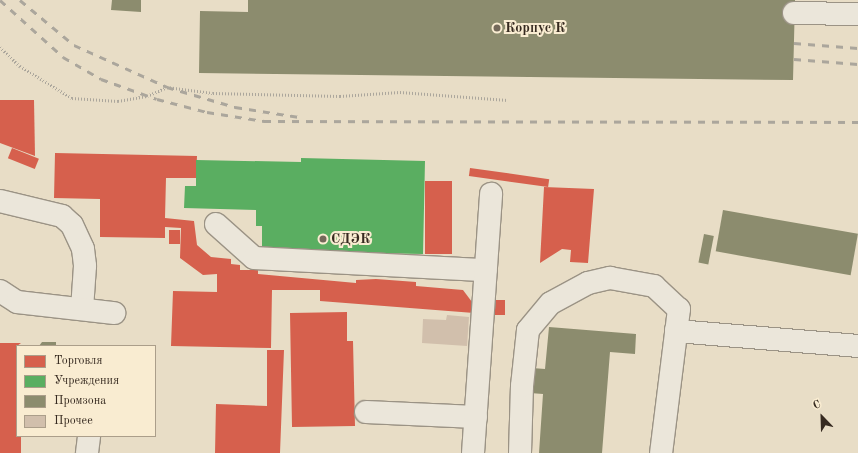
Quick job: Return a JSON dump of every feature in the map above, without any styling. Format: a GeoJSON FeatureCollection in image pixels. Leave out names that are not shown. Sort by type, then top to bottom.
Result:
{"type":"FeatureCollection","features":[{"type":"Feature","properties":{"kind":"lane"},"geometry":{"type":"LineString","coordinates":[[794,13],[858,14]]}},
{"type":"Feature","properties":{"kind":"lane"},"geometry":{"type":"LineString","coordinates":[[473,453],[491,194]]}},
{"type":"Feature","properties":{"kind":"lane"},"geometry":{"type":"LineString","coordinates":[[0,201],[62,216],[72,224],[84,260],[82,309]]}},
{"type":"Feature","properties":{"kind":"lane"},"geometry":{"type":"LineString","coordinates":[[216,224],[254,258],[486,270]]}},
{"type":"Feature","properties":{"kind":"lane"},"geometry":{"type":"LineString","coordinates":[[520,453],[522,386],[528,330],[551,304],[588,283],[610,278],[654,286],[679,309],[661,453]]}},
{"type":"Feature","properties":{"kind":"lane"},"geometry":{"type":"LineString","coordinates":[[0,291],[17,302],[114,313]]}},
{"type":"Feature","properties":{"kind":"lane"},"geometry":{"type":"LineString","coordinates":[[676,331],[858,346]]}},
{"type":"Feature","properties":{"kind":"lane"},"geometry":{"type":"LineString","coordinates":[[366,412],[476,417]]}},
{"type":"Feature","properties":{"kind":"lane"},"geometry":{"type":"LineString","coordinates":[[87,453],[89,437]]}},
{"type":"Feature","properties":{"kind":"path"},"geometry":{"type":"LineString","coordinates":[[0,47],[20,66],[72,98],[118,101],[148,96],[167,87],[213,93],[340,96],[400,92],[508,100]]}},
{"type":"Feature","properties":{"kind":"building: Торговля"},"geometry":{"type":"Polygon","coordinates":[[[0,100],[34,100],[35,156],[0,143],[0,100]]]}},
{"type":"Feature","properties":{"kind":"building: Торговля"},"geometry":{"type":"Polygon","coordinates":[[[12,148],[39,159],[35,169],[8,158],[12,148]]]}},
{"type":"Feature","properties":{"kind":"building: Торговля"},"geometry":{"type":"Polygon","coordinates":[[[55,153],[197,156],[196,178],[166,178],[165,218],[194,221],[197,245],[211,257],[231,259],[231,264],[240,265],[240,270],[258,270],[258,274],[356,283],[356,280],[376,279],[416,282],[416,286],[463,290],[475,306],[474,313],[320,301],[320,290],[272,290],[271,348],[171,346],[173,291],[217,292],[217,274],[203,275],[180,258],[181,228],[165,227],[165,238],[100,237],[100,199],[54,198],[55,153]]]}},
{"type":"Feature","properties":{"kind":"building: Торговля"},"geometry":{"type":"Polygon","coordinates":[[[470,168],[549,179],[548,187],[469,176],[470,168]]]}},
{"type":"Feature","properties":{"kind":"building: Торговля"},"geometry":{"type":"Polygon","coordinates":[[[425,181],[452,181],[452,254],[425,254],[425,181]]]}},
{"type":"Feature","properties":{"kind":"building: Торговля"},"geometry":{"type":"Polygon","coordinates":[[[544,187],[594,189],[588,263],[570,262],[571,250],[562,249],[540,263],[544,187]]]}},
{"type":"Feature","properties":{"kind":"building: Торговля"},"geometry":{"type":"Polygon","coordinates":[[[169,230],[180,230],[180,244],[169,244],[169,230]]]}},
{"type":"Feature","properties":{"kind":"building: Торговля"},"geometry":{"type":"Polygon","coordinates":[[[488,300],[505,300],[505,315],[488,315],[488,300]]]}},
{"type":"Feature","properties":{"kind":"building: Торговля"},"geometry":{"type":"Polygon","coordinates":[[[347,312],[347,341],[353,341],[355,426],[292,427],[290,313],[347,312]]]}},
{"type":"Feature","properties":{"kind":"building: Торговля"},"geometry":{"type":"Polygon","coordinates":[[[0,343],[21,343],[16,345],[16,437],[21,437],[21,453],[0,453],[0,343]]]}},
{"type":"Feature","properties":{"kind":"building: Торговля"},"geometry":{"type":"Polygon","coordinates":[[[267,350],[284,350],[280,453],[215,453],[216,404],[267,406],[267,350]]]}},
{"type":"Feature","properties":{"kind":"building: Учреждения"},"geometry":{"type":"Polygon","coordinates":[[[301,158],[425,161],[423,254],[262,251],[262,226],[256,226],[256,210],[184,208],[185,186],[196,186],[196,160],[301,162],[301,158]]]}},
{"type":"Feature","properties":{"kind":"building: Промзона"},"geometry":{"type":"Polygon","coordinates":[[[112,0],[141,0],[141,12],[111,10],[112,0]]]}},
{"type":"Feature","properties":{"kind":"building: Промзона","name":"Корпус К"},"geometry":{"type":"Polygon","coordinates":[[[248,0],[795,0],[793,80],[199,73],[200,11],[248,12],[248,0]]]}},
{"type":"Feature","properties":{"kind":"building: Промзона"},"geometry":{"type":"Polygon","coordinates":[[[723,210],[858,234],[851,275],[716,251],[723,210]]]}},
{"type":"Feature","properties":{"kind":"building: Промзона"},"geometry":{"type":"Polygon","coordinates":[[[704,234],[714,236],[708,264],[698,262],[704,234]]]}},
{"type":"Feature","properties":{"kind":"building: Промзона"},"geometry":{"type":"Polygon","coordinates":[[[549,327],[636,334],[635,354],[610,352],[602,453],[539,453],[543,394],[530,393],[532,368],[545,369],[549,327]]]}},
{"type":"Feature","properties":{"kind":"building: Промзона"},"geometry":{"type":"Polygon","coordinates":[[[42,342],[56,342],[56,345],[40,345],[42,342]]]}},
{"type":"Feature","properties":{"kind":"building: Прочее"},"geometry":{"type":"Polygon","coordinates":[[[447,315],[469,317],[467,346],[422,343],[423,319],[446,320],[447,315]]]}},
{"type":"Feature","properties":{"kind":"railway"},"geometry":{"type":"LineString","coordinates":[[0,0],[63,57],[101,79],[157,99],[207,112],[264,121],[858,122]]}},
{"type":"Feature","properties":{"kind":"railway"},"geometry":{"type":"LineString","coordinates":[[20,0],[74,45],[167,87],[235,107],[299,117]]}},
{"type":"Feature","properties":{"kind":"railway"},"geometry":{"type":"LineString","coordinates":[[794,43],[858,48]]}},
{"type":"Feature","properties":{"kind":"railway"},"geometry":{"type":"LineString","coordinates":[[794,59],[858,64]]}},
{"type":"Feature","properties":{"kind":"place","name":"Корпус К"},"geometry":{"type":"Point","coordinates":[497,28]}},
{"type":"Feature","properties":{"kind":"place","name":"СДЭК"},"geometry":{"type":"Point","coordinates":[323,239]}}]}
